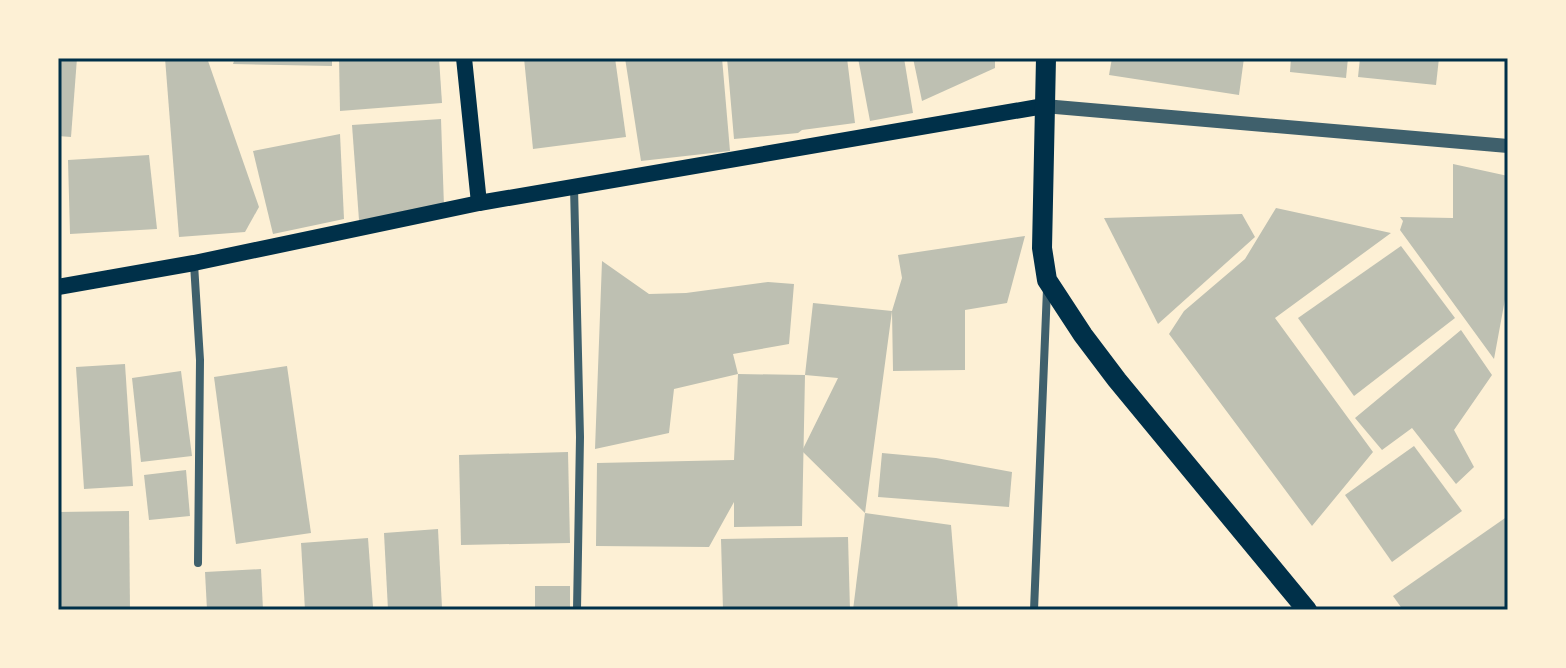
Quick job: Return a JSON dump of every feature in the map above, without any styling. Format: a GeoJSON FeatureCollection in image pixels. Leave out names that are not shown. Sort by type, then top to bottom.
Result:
{"type":"FeatureCollection","features":[{"type":"Feature","properties":{"kind":"main road"},"geometry":{"type":"LineString","coordinates":[[464,58],[479,203]]}},
{"type":"Feature","properties":{"kind":"main road"},"geometry":{"type":"LineString","coordinates":[[1046,58],[1042,248],[1047,280],[1083,335],[1127,392],[1307,610]]}},
{"type":"Feature","properties":{"kind":"main road"},"geometry":{"type":"LineString","coordinates":[[58,287],[194,263],[479,203],[1044,106]]}},
{"type":"Feature","properties":{"kind":"street"},"geometry":{"type":"LineString","coordinates":[[1044,106],[1508,146]]}},
{"type":"Feature","properties":{"kind":"street"},"geometry":{"type":"LineString","coordinates":[[574,187],[580,437],[577,610]]}},
{"type":"Feature","properties":{"kind":"street"},"geometry":{"type":"LineString","coordinates":[[194,263],[200,360],[198,563]]}},
{"type":"Feature","properties":{"kind":"street"},"geometry":{"type":"LineString","coordinates":[[1034,610],[1047,280]]}},
{"type":"Feature","properties":{"kind":"building"},"geometry":{"type":"Polygon","coordinates":[[[58,58],[77,58],[71,137],[58,136],[58,58]]]}},
{"type":"Feature","properties":{"kind":"building"},"geometry":{"type":"Polygon","coordinates":[[[165,58],[207,58],[259,207],[245,232],[179,237],[165,58]]]}},
{"type":"Feature","properties":{"kind":"building"},"geometry":{"type":"Polygon","coordinates":[[[235,58],[332,58],[332,66],[233,64],[235,58]]]}},
{"type":"Feature","properties":{"kind":"building"},"geometry":{"type":"Polygon","coordinates":[[[339,58],[439,58],[442,103],[340,111],[339,58]]]}},
{"type":"Feature","properties":{"kind":"building"},"geometry":{"type":"Polygon","coordinates":[[[524,58],[615,58],[626,137],[533,149],[524,58]]]}},
{"type":"Feature","properties":{"kind":"building"},"geometry":{"type":"Polygon","coordinates":[[[625,58],[722,58],[730,151],[641,161],[625,58]]]}},
{"type":"Feature","properties":{"kind":"building"},"geometry":{"type":"Polygon","coordinates":[[[727,58],[847,58],[855,123],[798,133],[734,139],[727,58]]]}},
{"type":"Feature","properties":{"kind":"building"},"geometry":{"type":"Polygon","coordinates":[[[858,58],[904,58],[913,113],[870,121],[858,58]]]}},
{"type":"Feature","properties":{"kind":"building"},"geometry":{"type":"Polygon","coordinates":[[[913,58],[995,58],[995,68],[922,101],[913,58]]]}},
{"type":"Feature","properties":{"kind":"building"},"geometry":{"type":"Polygon","coordinates":[[[1112,58],[1244,58],[1239,95],[1109,75],[1112,58]]]}},
{"type":"Feature","properties":{"kind":"building"},"geometry":{"type":"Polygon","coordinates":[[[1291,58],[1348,58],[1346,78],[1290,72],[1291,58]]]}},
{"type":"Feature","properties":{"kind":"building"},"geometry":{"type":"Polygon","coordinates":[[[1360,58],[1439,58],[1436,85],[1358,77],[1360,58]]]}},
{"type":"Feature","properties":{"kind":"building"},"geometry":{"type":"Polygon","coordinates":[[[441,119],[444,207],[359,220],[352,125],[441,119]]]}},
{"type":"Feature","properties":{"kind":"building"},"geometry":{"type":"Polygon","coordinates":[[[340,134],[344,219],[273,234],[253,151],[340,134]]]}},
{"type":"Feature","properties":{"kind":"building"},"geometry":{"type":"Polygon","coordinates":[[[149,155],[157,229],[70,234],[68,160],[149,155]]]}},
{"type":"Feature","properties":{"kind":"building"},"geometry":{"type":"Polygon","coordinates":[[[1453,164],[1508,176],[1508,283],[1494,359],[1400,230],[1403,221],[1400,217],[1453,218],[1453,164]]]}},
{"type":"Feature","properties":{"kind":"building"},"geometry":{"type":"Polygon","coordinates":[[[1276,208],[1391,233],[1275,318],[1373,452],[1312,526],[1169,334],[1184,311],[1245,259],[1276,208]]]}},
{"type":"Feature","properties":{"kind":"building"},"geometry":{"type":"Polygon","coordinates":[[[1242,214],[1255,237],[1158,324],[1104,218],[1242,214]]]}},
{"type":"Feature","properties":{"kind":"building"},"geometry":{"type":"Polygon","coordinates":[[[1025,236],[1007,303],[965,310],[965,370],[893,371],[892,311],[902,278],[898,255],[1025,236]]]}},
{"type":"Feature","properties":{"kind":"building"},"geometry":{"type":"Polygon","coordinates":[[[1401,246],[1455,318],[1354,396],[1298,318],[1401,246]]]}},
{"type":"Feature","properties":{"kind":"building"},"geometry":{"type":"Polygon","coordinates":[[[602,261],[649,294],[686,293],[768,282],[794,284],[789,344],[733,354],[738,374],[674,389],[669,433],[595,449],[602,261]]]}},
{"type":"Feature","properties":{"kind":"building"},"geometry":{"type":"Polygon","coordinates":[[[813,303],[892,311],[865,513],[802,451],[838,378],[805,375],[813,303]]]}},
{"type":"Feature","properties":{"kind":"building"},"geometry":{"type":"Polygon","coordinates":[[[1461,330],[1492,375],[1454,430],[1474,467],[1456,484],[1412,428],[1382,450],[1355,418],[1461,330]]]}},
{"type":"Feature","properties":{"kind":"building"},"geometry":{"type":"Polygon","coordinates":[[[125,364],[133,486],[84,489],[76,367],[125,364]]]}},
{"type":"Feature","properties":{"kind":"building"},"geometry":{"type":"Polygon","coordinates":[[[287,366],[311,533],[236,544],[214,377],[287,366]]]}},
{"type":"Feature","properties":{"kind":"building"},"geometry":{"type":"Polygon","coordinates":[[[181,371],[192,456],[141,462],[132,378],[181,371]]]}},
{"type":"Feature","properties":{"kind":"building"},"geometry":{"type":"Polygon","coordinates":[[[738,374],[805,375],[802,526],[734,527],[734,502],[709,547],[596,546],[597,463],[734,460],[738,374]]]}},
{"type":"Feature","properties":{"kind":"building"},"geometry":{"type":"Polygon","coordinates":[[[1414,446],[1462,511],[1392,562],[1345,495],[1414,446]]]}},
{"type":"Feature","properties":{"kind":"building"},"geometry":{"type":"Polygon","coordinates":[[[568,452],[570,543],[461,545],[459,455],[568,452]]]}},
{"type":"Feature","properties":{"kind":"building"},"geometry":{"type":"Polygon","coordinates":[[[882,453],[936,458],[1012,472],[1009,507],[878,497],[882,453]]]}},
{"type":"Feature","properties":{"kind":"building"},"geometry":{"type":"Polygon","coordinates":[[[186,470],[190,516],[149,520],[144,475],[186,470]]]}},
{"type":"Feature","properties":{"kind":"building"},"geometry":{"type":"Polygon","coordinates":[[[129,511],[130,610],[58,610],[58,512],[129,511]]]}},
{"type":"Feature","properties":{"kind":"building"},"geometry":{"type":"Polygon","coordinates":[[[865,513],[951,525],[958,610],[853,610],[865,513]]]}},
{"type":"Feature","properties":{"kind":"building"},"geometry":{"type":"Polygon","coordinates":[[[1508,516],[1508,610],[1403,610],[1393,596],[1508,516]]]}},
{"type":"Feature","properties":{"kind":"building"},"geometry":{"type":"Polygon","coordinates":[[[438,529],[442,608],[388,610],[384,533],[438,529]]]}},
{"type":"Feature","properties":{"kind":"building"},"geometry":{"type":"Polygon","coordinates":[[[848,537],[850,610],[723,610],[721,539],[848,537]]]}},
{"type":"Feature","properties":{"kind":"building"},"geometry":{"type":"Polygon","coordinates":[[[368,538],[373,607],[305,610],[301,543],[368,538]]]}},
{"type":"Feature","properties":{"kind":"building"},"geometry":{"type":"Polygon","coordinates":[[[261,569],[263,610],[207,610],[205,572],[261,569]]]}},
{"type":"Feature","properties":{"kind":"building"},"geometry":{"type":"Polygon","coordinates":[[[535,586],[570,586],[570,610],[535,610],[535,586]]]}}]}
